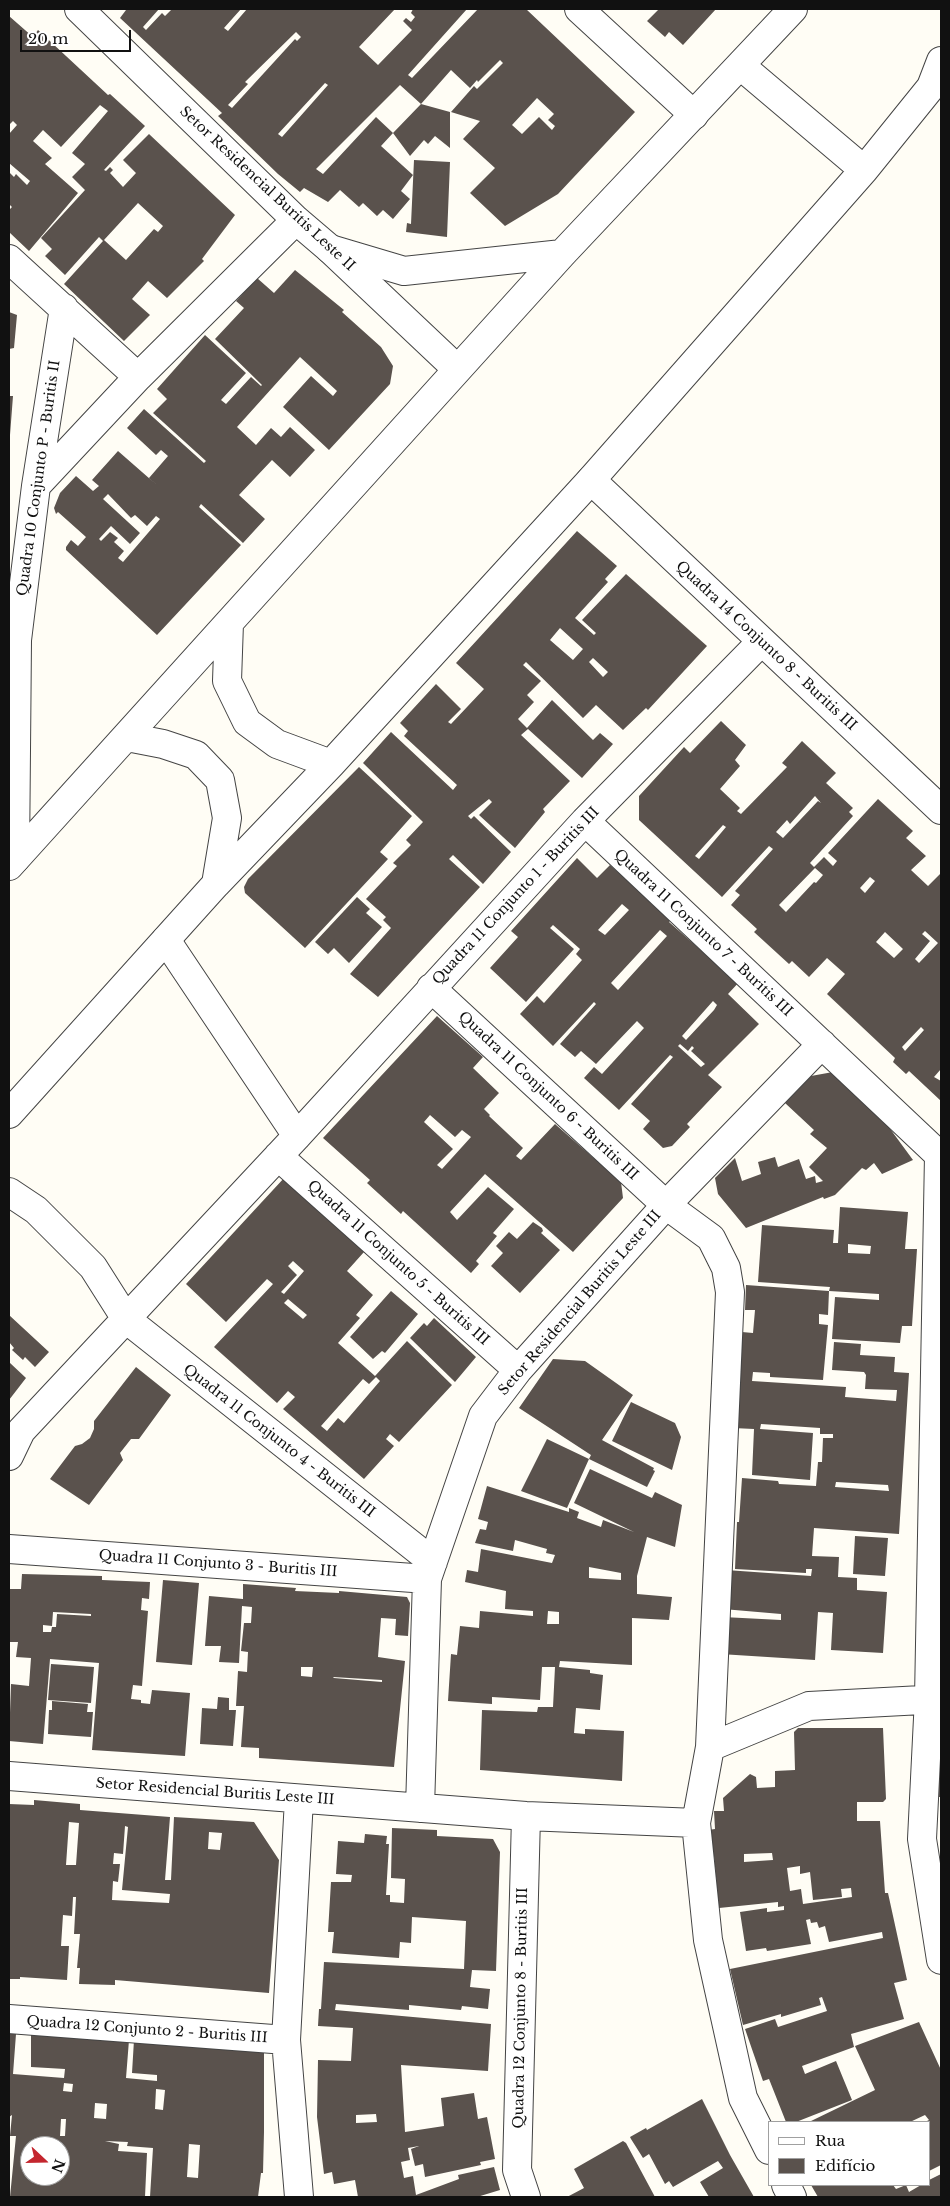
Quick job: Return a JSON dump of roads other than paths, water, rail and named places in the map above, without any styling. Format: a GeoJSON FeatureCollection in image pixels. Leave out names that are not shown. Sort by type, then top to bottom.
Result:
{"type":"FeatureCollection","features":[{"type":"Feature","properties":{"kind":"street","name":"Setor Residencial Buritis Leste II"},"geometry":{"type":"LineString","coordinates":[[79,9],[296,220],[330,249],[457,369]]}},
{"type":"Feature","properties":{"kind":"street"},"geometry":{"type":"LineString","coordinates":[[579,9],[694,115]]}},
{"type":"Feature","properties":{"kind":"street"},"geometry":{"type":"LineString","coordinates":[[12,862],[562,254],[793,9]]}},
{"type":"Feature","properties":{"kind":"street"},"geometry":{"type":"LineString","coordinates":[[9,1114],[216,884],[331,764],[592,480],[864,170],[931,87],[941,61]]}},
{"type":"Feature","properties":{"kind":"street"},"geometry":{"type":"LineString","coordinates":[[741,66],[864,170]]}},
{"type":"Feature","properties":{"kind":"street"},"geometry":{"type":"LineString","coordinates":[[36,486],[138,378],[296,220]]}},
{"type":"Feature","properties":{"kind":"street"},"geometry":{"type":"LineString","coordinates":[[330,249],[404,271],[562,254]]}},
{"type":"Feature","properties":{"kind":"street"},"geometry":{"type":"LineString","coordinates":[[9,259],[138,378]]}},
{"type":"Feature","properties":{"kind":"street","name":"Quadra 10 Conjunto P - Buritis II"},"geometry":{"type":"LineString","coordinates":[[12,862],[17,640],[36,486],[64,308]]}},
{"type":"Feature","properties":{"kind":"street","name":"Quadra 14 Conjunto 8 - Buritis III"},"geometry":{"type":"LineString","coordinates":[[592,480],[761,642],[941,810]]}},
{"type":"Feature","properties":{"kind":"street"},"geometry":{"type":"LineString","coordinates":[[229,624],[228,681],[247,722],[277,744],[331,764]]}},
{"type":"Feature","properties":{"kind":"street","name":"Quadra 11 Conjunto 1 - Buritis III"},"geometry":{"type":"LineString","coordinates":[[288,1146],[584,821],[761,642]]}},
{"type":"Feature","properties":{"kind":"street"},"geometry":{"type":"LineString","coordinates":[[127,737],[163,744],[196,755],[220,780],[227,818],[216,884]]}},
{"type":"Feature","properties":{"kind":"street","name":"Quadra 11 Conjunto 7 - Buritis III"},"geometry":{"type":"LineString","coordinates":[[584,821],[940,1154]]}},
{"type":"Feature","properties":{"kind":"street","name":"Quadra 11 Conjunto 5 - Buritis III"},"geometry":{"type":"LineString","coordinates":[[166,940],[288,1146],[518,1370]]}},
{"type":"Feature","properties":{"kind":"street","name":"Quadra 11 Conjunto 6 - Buritis III"},"geometry":{"type":"LineString","coordinates":[[431,988],[666,1205]]}},
{"type":"Feature","properties":{"kind":"street","name":"Setor Residencial Buritis Leste III"},"geometry":{"type":"LineString","coordinates":[[420,1808],[430,1571],[483,1416],[518,1370],[666,1205],[822,1044]]}},
{"type":"Feature","properties":{"kind":"street"},"geometry":{"type":"LineString","coordinates":[[9,1456],[21,1431],[288,1146]]}},
{"type":"Feature","properties":{"kind":"street"},"geometry":{"type":"LineString","coordinates":[[940,1154],[935,1698],[922,1839],[941,1960]]}},
{"type":"Feature","properties":{"kind":"street","name":"Quadra 11 Conjunto 4 - Buritis III"},"geometry":{"type":"LineString","coordinates":[[9,1192],[36,1210],[93,1267],[126,1319],[430,1571]]}},
{"type":"Feature","properties":{"kind":"street","name":"Setor Residencial Buritis Leste III"},"geometry":{"type":"LineString","coordinates":[[666,1205],[711,1238],[726,1268],[730,1292],[710,1747],[696,1823],[708,1940],[743,2098],[768,2148]]}},
{"type":"Feature","properties":{"kind":"street","name":"Quadra 11 Conjunto 3 - Buritis III"},"geometry":{"type":"LineString","coordinates":[[9,1549],[430,1571]]}},
{"type":"Feature","properties":{"kind":"street"},"geometry":{"type":"LineString","coordinates":[[710,1747],[809,1706],[935,1698]]}},
{"type":"Feature","properties":{"kind":"street","name":"Setor Residencial Buritis Leste III"},"geometry":{"type":"LineString","coordinates":[[9,1776],[526,1816],[696,1823]]}},
{"type":"Feature","properties":{"kind":"street"},"geometry":{"type":"LineString","coordinates":[[298,2197],[286,2040],[299,1799]]}},
{"type":"Feature","properties":{"kind":"street","name":"Quadra 12 Conjunto 8 - Buritis III"},"geometry":{"type":"LineString","coordinates":[[526,1816],[517,2170],[526,2197]]}},
{"type":"Feature","properties":{"kind":"street","name":"Quadra 12 Conjunto 2 - Buritis III"},"geometry":{"type":"LineString","coordinates":[[9,2019],[286,2040]]}}]}
